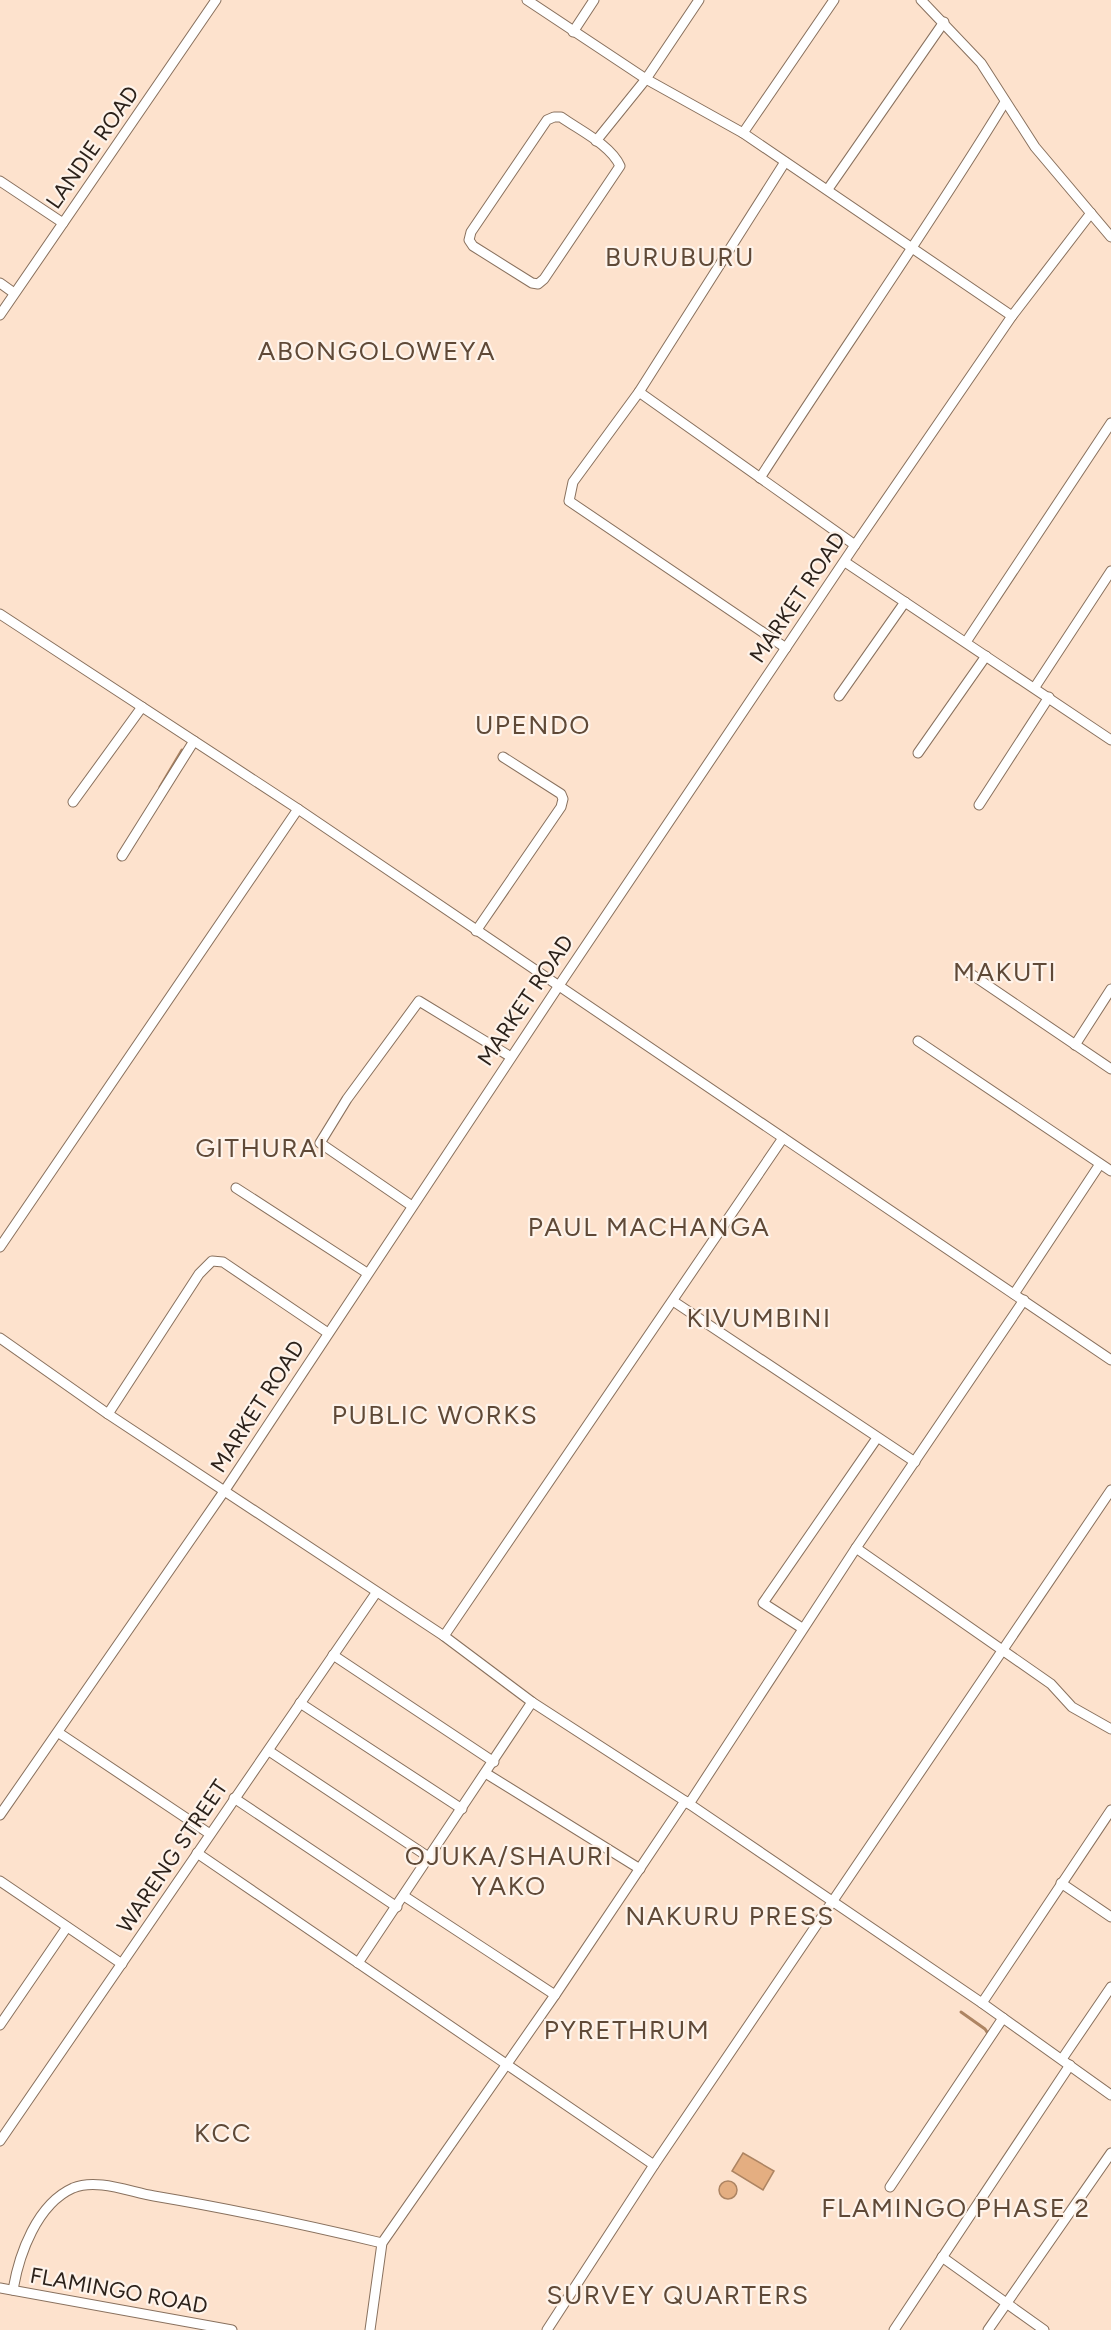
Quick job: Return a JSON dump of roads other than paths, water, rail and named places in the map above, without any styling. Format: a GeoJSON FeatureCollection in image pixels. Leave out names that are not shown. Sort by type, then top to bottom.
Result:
{"type":"FeatureCollection","features":[{"type":"Feature","properties":{"kind":"street","name":"LANDIE ROAD"},"geometry":{"type":"LineString","coordinates":[[0,315],[216,0]]}},
{"type":"Feature","properties":{"kind":"street"},"geometry":{"type":"LineString","coordinates":[[573,32],[594,0]]}},
{"type":"Feature","properties":{"kind":"street"},"geometry":{"type":"LineString","coordinates":[[596,141],[646,79],[699,0]]}},
{"type":"Feature","properties":{"kind":"street"},"geometry":{"type":"LineString","coordinates":[[743,133],[834,0]]}},
{"type":"Feature","properties":{"kind":"street"},"geometry":{"type":"LineString","coordinates":[[921,0],[981,63],[1046,162],[1111,237]]}},
{"type":"Feature","properties":{"kind":"street"},"geometry":{"type":"LineString","coordinates":[[533,2],[573,32],[646,79],[743,133],[1012,316]]}},
{"type":"Feature","properties":{"kind":"street"},"geometry":{"type":"LineString","coordinates":[[828,189],[944,22]]}},
{"type":"Feature","properties":{"kind":"street"},"geometry":{"type":"LineString","coordinates":[[760,478],[1005,102]]}},
{"type":"Feature","properties":{"kind":"street"},"geometry":{"type":"LineString","coordinates":[[561,117],[596,141],[617,158],[620,165],[544,279],[538,284],[532,283],[473,246],[469,240],[471,232],[547,120],[561,117]]}},
{"type":"Feature","properties":{"kind":"street"},"geometry":{"type":"LineString","coordinates":[[785,162],[639,392],[573,482],[569,501],[786,648]]}},
{"type":"Feature","properties":{"kind":"street"},"geometry":{"type":"LineString","coordinates":[[0,182],[63,223]]}},
{"type":"Feature","properties":{"kind":"street","name":"MARKET ROAD"},"geometry":{"type":"LineString","coordinates":[[0,1815],[225,1490],[511,1057],[855,545],[1012,316],[1091,213]]}},
{"type":"Feature","properties":{"kind":"street"},"geometry":{"type":"LineString","coordinates":[[0,284],[14,293]]}},
{"type":"Feature","properties":{"kind":"street"},"geometry":{"type":"LineString","coordinates":[[639,392],[855,545]]}},
{"type":"Feature","properties":{"kind":"street"},"geometry":{"type":"LineString","coordinates":[[966,642],[1111,423]]}},
{"type":"Feature","properties":{"kind":"street"},"geometry":{"type":"LineString","coordinates":[[845,562],[1111,740]]}},
{"type":"Feature","properties":{"kind":"street"},"geometry":{"type":"LineString","coordinates":[[1035,687],[1111,571]]}},
{"type":"Feature","properties":{"kind":"street"},"geometry":{"type":"LineString","coordinates":[[839,696],[905,602]]}},
{"type":"Feature","properties":{"kind":"street"},"geometry":{"type":"LineString","coordinates":[[0,614],[298,810],[1111,1360]]}},
{"type":"Feature","properties":{"kind":"street"},"geometry":{"type":"LineString","coordinates":[[918,753],[986,656]]}},
{"type":"Feature","properties":{"kind":"street"},"geometry":{"type":"LineString","coordinates":[[979,805],[1049,697]]}},
{"type":"Feature","properties":{"kind":"street"},"geometry":{"type":"LineString","coordinates":[[73,802],[142,706]]}},
{"type":"Feature","properties":{"kind":"street"},"geometry":{"type":"LineString","coordinates":[[122,856],[194,741]]}},
{"type":"Feature","properties":{"kind":"street"},"geometry":{"type":"LineString","coordinates":[[476,931],[555,816],[563,798],[561,794],[503,757]]}},
{"type":"Feature","properties":{"kind":"street"},"geometry":{"type":"LineString","coordinates":[[0,1247],[298,810]]}},
{"type":"Feature","properties":{"kind":"street"},"geometry":{"type":"LineString","coordinates":[[968,972],[1111,1069]]}},
{"type":"Feature","properties":{"kind":"street"},"geometry":{"type":"LineString","coordinates":[[1075,1045],[1111,988]]}},
{"type":"Feature","properties":{"kind":"street"},"geometry":{"type":"LineString","coordinates":[[412,1206],[320,1143],[346,1099],[419,1001],[511,1057]]}},
{"type":"Feature","properties":{"kind":"street"},"geometry":{"type":"LineString","coordinates":[[918,1041],[1111,1171]]}},
{"type":"Feature","properties":{"kind":"street"},"geometry":{"type":"LineString","coordinates":[[444,1636],[783,1138]]}},
{"type":"Feature","properties":{"kind":"street"},"geometry":{"type":"LineString","coordinates":[[1014,1294],[1100,1164]]}},
{"type":"Feature","properties":{"kind":"street"},"geometry":{"type":"LineString","coordinates":[[236,1188],[367,1273]]}},
{"type":"Feature","properties":{"kind":"street"},"geometry":{"type":"LineString","coordinates":[[108,1414],[199,1274],[212,1261],[223,1262],[328,1333]]}},
{"type":"Feature","properties":{"kind":"street"},"geometry":{"type":"LineString","coordinates":[[673,1300],[915,1462]]}},
{"type":"Feature","properties":{"kind":"street"},"geometry":{"type":"LineString","coordinates":[[370,2330],[382,2243],[687,1802],[1024,1300]]}},
{"type":"Feature","properties":{"kind":"street"},"geometry":{"type":"LineString","coordinates":[[0,1338],[108,1414],[444,1636],[532,1702],[687,1802],[832,1903],[982,2003],[1111,2095]]}},
{"type":"Feature","properties":{"kind":"street"},"geometry":{"type":"LineString","coordinates":[[802,1628],[763,1603],[877,1438]]}},
{"type":"Feature","properties":{"kind":"street"},"geometry":{"type":"LineString","coordinates":[[547,2330],[654,2165],[832,1903],[1009,1656],[1111,1490]]}},
{"type":"Feature","properties":{"kind":"street"},"geometry":{"type":"LineString","coordinates":[[856,1548],[1051,1684],[1072,1707],[1111,1729]]}},
{"type":"Feature","properties":{"kind":"street","name":"WARENG STREET"},"geometry":{"type":"LineString","coordinates":[[0,2141],[376,1593]]}},
{"type":"Feature","properties":{"kind":"street"},"geometry":{"type":"LineString","coordinates":[[333,1655],[494,1762]]}},
{"type":"Feature","properties":{"kind":"street"},"geometry":{"type":"LineString","coordinates":[[358,1963],[487,1774],[532,1702]]}},
{"type":"Feature","properties":{"kind":"street"},"geometry":{"type":"LineString","coordinates":[[300,1703],[462,1809]]}},
{"type":"Feature","properties":{"kind":"street"},"geometry":{"type":"LineString","coordinates":[[59,1732],[210,1834]]}},
{"type":"Feature","properties":{"kind":"street"},"geometry":{"type":"LineString","coordinates":[[268,1750],[430,1858]]}},
{"type":"Feature","properties":{"kind":"street"},"geometry":{"type":"LineString","coordinates":[[487,1774],[640,1869]]}},
{"type":"Feature","properties":{"kind":"street"},"geometry":{"type":"LineString","coordinates":[[234,1798],[396,1907]]}},
{"type":"Feature","properties":{"kind":"street"},"geometry":{"type":"LineString","coordinates":[[982,2003],[1060,1883],[1111,1810]]}},
{"type":"Feature","properties":{"kind":"street"},"geometry":{"type":"LineString","coordinates":[[197,1853],[654,2165]]}},
{"type":"Feature","properties":{"kind":"street"},"geometry":{"type":"LineString","coordinates":[[0,1881],[122,1964]]}},
{"type":"Feature","properties":{"kind":"street"},"geometry":{"type":"LineString","coordinates":[[1060,1883],[1111,1917]]}},
{"type":"Feature","properties":{"kind":"street"},"geometry":{"type":"LineString","coordinates":[[404,1896],[555,1995]]}},
{"type":"Feature","properties":{"kind":"street"},"geometry":{"type":"LineString","coordinates":[[0,2025],[67,1927]]}},
{"type":"Feature","properties":{"kind":"street"},"geometry":{"type":"LineString","coordinates":[[894,2330],[1111,1988]]}},
{"type":"Feature","properties":{"kind":"street"},"geometry":{"type":"LineString","coordinates":[[890,2187],[1003,2018]]}},
{"type":"Feature","properties":{"kind":"street"},"geometry":{"type":"LineString","coordinates":[[988,2330],[1111,2153]]}},
{"type":"Feature","properties":{"kind":"street"},"geometry":{"type":"LineString","coordinates":[[13,2290],[19,2261],[38,2223],[58,2198],[76,2187],[106,2186],[226,2207],[382,2243]]}},
{"type":"Feature","properties":{"kind":"street"},"geometry":{"type":"LineString","coordinates":[[942,2257],[1044,2330]]}},
{"type":"Feature","properties":{"kind":"street","name":"FLAMINGO ROAD"},"geometry":{"type":"LineString","coordinates":[[0,2288],[232,2330]]}},
{"type":"Feature","properties":{"kind":"waterway"},"geometry":{"type":"LineString","coordinates":[[160,787],[182,750]]}},
{"type":"Feature","properties":{"kind":"waterway"},"geometry":{"type":"LineString","coordinates":[[961,2012],[985,2029],[989,2035]]}},
{"type":"Feature","properties":{"kind":"district","name":"BURUBURU"},"geometry":{"type":"Point","coordinates":[680,257]}},
{"type":"Feature","properties":{"kind":"district","name":"ABONGOLOWEYA"},"geometry":{"type":"Point","coordinates":[377,351]}},
{"type":"Feature","properties":{"kind":"district","name":"UPENDO"},"geometry":{"type":"Point","coordinates":[533,725]}},
{"type":"Feature","properties":{"kind":"district","name":"MAKUTI"},"geometry":{"type":"Point","coordinates":[1005,972]}},
{"type":"Feature","properties":{"kind":"district","name":"GITHURAI"},"geometry":{"type":"Point","coordinates":[261,1148]}},
{"type":"Feature","properties":{"kind":"district","name":"PAUL MACHANGA"},"geometry":{"type":"Point","coordinates":[649,1227]}},
{"type":"Feature","properties":{"kind":"district","name":"KIVUMBINI"},"geometry":{"type":"Point","coordinates":[759,1318]}},
{"type":"Feature","properties":{"kind":"district","name":"PUBLIC WORKS"},"geometry":{"type":"Point","coordinates":[435,1415]}},
{"type":"Feature","properties":{"kind":"district","name":"OJUKA/SHAURI YAKO"},"geometry":{"type":"Point","coordinates":[509,1870]}},
{"type":"Feature","properties":{"kind":"district","name":"NAKURU PRESS"},"geometry":{"type":"Point","coordinates":[730,1916]}},
{"type":"Feature","properties":{"kind":"district","name":"PYRETHRUM"},"geometry":{"type":"Point","coordinates":[627,2030]}},
{"type":"Feature","properties":{"kind":"district","name":"KCC"},"geometry":{"type":"Point","coordinates":[223,2133]}},
{"type":"Feature","properties":{"kind":"district","name":"FLAMINGO PHASE 2"},"geometry":{"type":"Point","coordinates":[956,2208]}},
{"type":"Feature","properties":{"kind":"district","name":"SURVEY QUARTERS"},"geometry":{"type":"Point","coordinates":[678,2295]}}]}
